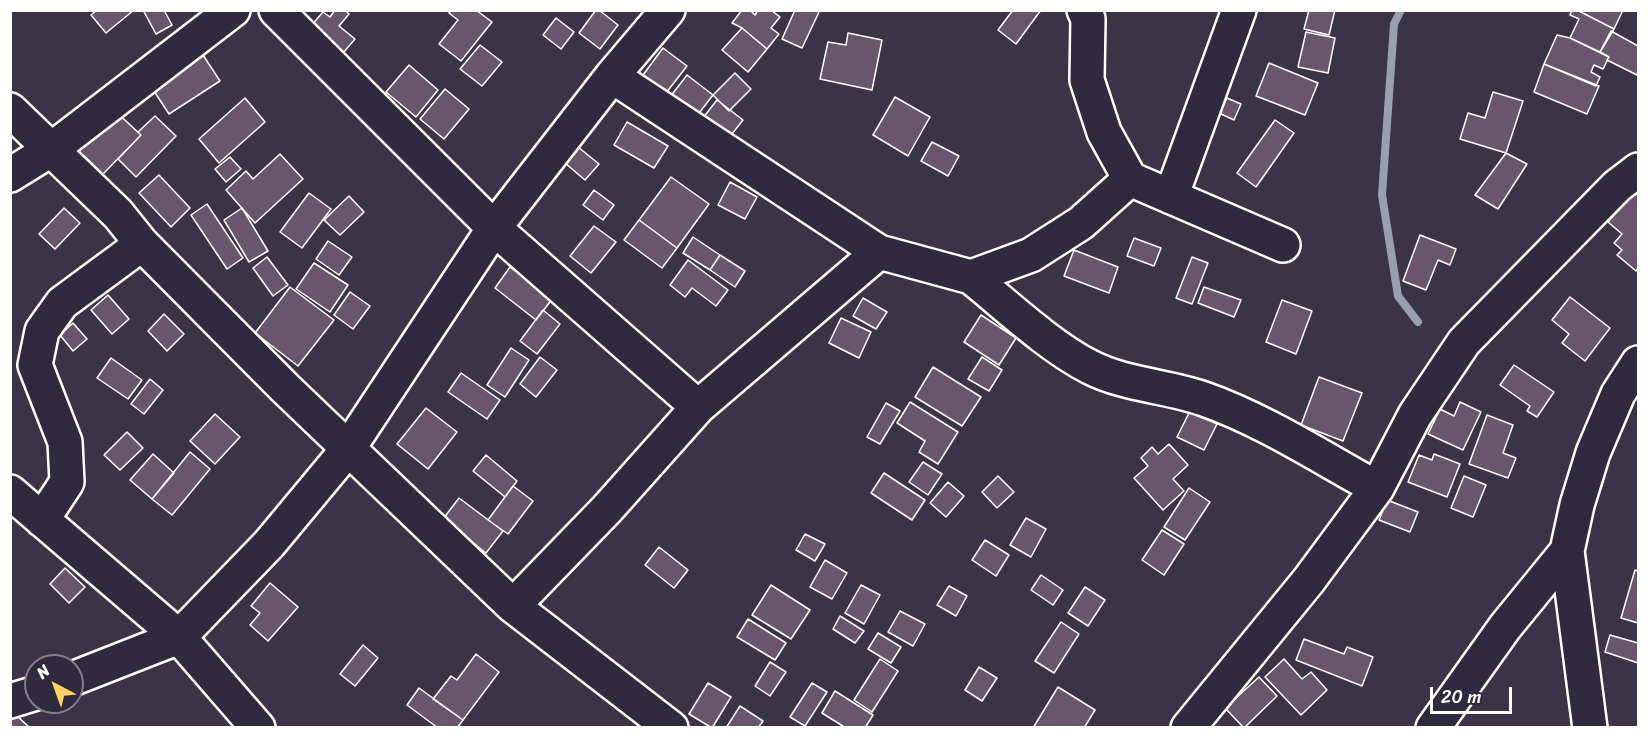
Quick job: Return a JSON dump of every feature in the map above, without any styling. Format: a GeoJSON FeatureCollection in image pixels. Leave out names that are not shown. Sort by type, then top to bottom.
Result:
{"type":"FeatureCollection","features":[{"type":"Feature","properties":{"kind":"street"},"geometry":{"type":"LineString","coordinates":[[10,175],[52,149],[233,10]]}},
{"type":"Feature","properties":{"kind":"street"},"geometry":{"type":"LineString","coordinates":[[276,10],[494,228],[698,407]]}},
{"type":"Feature","properties":{"kind":"street"},"geometry":{"type":"LineString","coordinates":[[84,675],[179,636],[269,544],[348,449],[494,228],[612,76],[668,10]]}},
{"type":"Feature","properties":{"kind":"street"},"geometry":{"type":"LineString","coordinates":[[1084,10],[1088,19],[1087,80],[1104,132],[1130,178],[1283,245]]}},
{"type":"Feature","properties":{"kind":"street"},"geometry":{"type":"LineString","coordinates":[[1171,197],[1239,10]]}},
{"type":"Feature","properties":{"kind":"street"},"geometry":{"type":"LineString","coordinates":[[612,76],[879,252],[971,277],[1062,350],[1091,368],[1147,386],[1202,398],[1248,417],[1377,488]]}},
{"type":"Feature","properties":{"kind":"street"},"geometry":{"type":"LineString","coordinates":[[10,110],[118,214],[142,244],[348,449],[513,606],[671,728]]}},
{"type":"Feature","properties":{"kind":"street"},"geometry":{"type":"LineString","coordinates":[[1188,728],[1309,580],[1377,488],[1415,415],[1464,342],[1617,186],[1638,170]]}},
{"type":"Feature","properties":{"kind":"street"},"geometry":{"type":"LineString","coordinates":[[971,277],[1031,255],[1081,223],[1130,178]]}},
{"type":"Feature","properties":{"kind":"street"},"geometry":{"type":"LineString","coordinates":[[42,520],[67,482],[65,442],[35,365],[42,331],[62,303],[142,244]]}},
{"type":"Feature","properties":{"kind":"street"},"geometry":{"type":"LineString","coordinates":[[513,606],[607,509],[698,407],[879,252]]}},
{"type":"Feature","properties":{"kind":"street"},"geometry":{"type":"LineString","coordinates":[[1590,728],[1567,550],[1577,505],[1593,453],[1618,394],[1638,363]]}},
{"type":"Feature","properties":{"kind":"street"},"geometry":{"type":"LineString","coordinates":[[10,492],[179,636],[258,728]]}},
{"type":"Feature","properties":{"kind":"street"},"geometry":{"type":"LineString","coordinates":[[1433,728],[1505,627],[1567,550]]}},
{"type":"Feature","properties":{"kind":"building"},"geometry":{"type":"Polygon","coordinates":[[[97,10],[134,10],[106,33],[91,15],[97,10]]]}},
{"type":"Feature","properties":{"kind":"building"},"geometry":{"type":"Polygon","coordinates":[[[143,10],[164,10],[172,25],[156,34],[143,10]]]}},
{"type":"Feature","properties":{"kind":"building"},"geometry":{"type":"Polygon","coordinates":[[[335,10],[345,10],[349,14],[339,26],[355,39],[343,53],[310,27],[323,12],[330,17],[335,10]]]}},
{"type":"Feature","properties":{"kind":"building"},"geometry":{"type":"Polygon","coordinates":[[[451,10],[476,10],[492,22],[461,61],[439,44],[458,20],[449,13],[451,10]]]}},
{"type":"Feature","properties":{"kind":"building"},"geometry":{"type":"Polygon","coordinates":[[[596,10],[618,25],[600,49],[579,33],[596,10]]]}},
{"type":"Feature","properties":{"kind":"building"},"geometry":{"type":"Polygon","coordinates":[[[742,10],[750,10],[755,15],[758,10],[771,10],[780,17],[771,28],[779,34],[767,49],[742,28],[732,23],[742,10]]]}},
{"type":"Feature","properties":{"kind":"building"},"geometry":{"type":"Polygon","coordinates":[[[795,10],[820,10],[802,48],[782,39],[795,10]]]}},
{"type":"Feature","properties":{"kind":"building"},"geometry":{"type":"Polygon","coordinates":[[[1013,10],[1041,10],[1016,44],[998,30],[1013,10]]]}},
{"type":"Feature","properties":{"kind":"building"},"geometry":{"type":"Polygon","coordinates":[[[1309,10],[1335,10],[1329,35],[1304,29],[1309,10]]]}},
{"type":"Feature","properties":{"kind":"building"},"geometry":{"type":"Polygon","coordinates":[[[1572,10],[1577,10],[1614,29],[1600,52],[1570,38],[1579,19],[1570,15],[1572,10]]]}},
{"type":"Feature","properties":{"kind":"building"},"geometry":{"type":"Polygon","coordinates":[[[1577,10],[1623,10],[1614,29],[1577,10]]]}},
{"type":"Feature","properties":{"kind":"building"},"geometry":{"type":"Polygon","coordinates":[[[556,18],[574,32],[561,49],[543,35],[556,18]]]}},
{"type":"Feature","properties":{"kind":"building"},"geometry":{"type":"Polygon","coordinates":[[[742,28],[767,49],[748,72],[722,50],[742,28]]]}},
{"type":"Feature","properties":{"kind":"building"},"geometry":{"type":"Polygon","coordinates":[[[1611,31],[1638,46],[1637,75],[1607,60],[1609,57],[1600,52],[1611,31]]]}},
{"type":"Feature","properties":{"kind":"building"},"geometry":{"type":"Polygon","coordinates":[[[1306,32],[1335,38],[1328,73],[1298,67],[1306,32]]]}},
{"type":"Feature","properties":{"kind":"building"},"geometry":{"type":"Polygon","coordinates":[[[848,33],[882,40],[872,90],[820,79],[828,42],[846,45],[848,33]]]}},
{"type":"Feature","properties":{"kind":"building"},"geometry":{"type":"Polygon","coordinates":[[[1557,35],[1570,38],[1609,57],[1603,69],[1594,65],[1591,72],[1600,77],[1596,86],[1544,64],[1557,35]]]}},
{"type":"Feature","properties":{"kind":"building"},"geometry":{"type":"Polygon","coordinates":[[[480,45],[502,62],[482,86],[460,69],[480,45]]]}},
{"type":"Feature","properties":{"kind":"building"},"geometry":{"type":"Polygon","coordinates":[[[663,48],[687,66],[666,93],[643,75],[663,48]]]}},
{"type":"Feature","properties":{"kind":"building"},"geometry":{"type":"Polygon","coordinates":[[[203,55],[220,81],[169,114],[152,88],[203,55]]]}},
{"type":"Feature","properties":{"kind":"building"},"geometry":{"type":"Polygon","coordinates":[[[1269,63],[1318,83],[1305,115],[1256,96],[1269,63]]]}},
{"type":"Feature","properties":{"kind":"building"},"geometry":{"type":"Polygon","coordinates":[[[1544,64],[1599,86],[1587,114],[1534,92],[1544,64]]]}},
{"type":"Feature","properties":{"kind":"building"},"geometry":{"type":"Polygon","coordinates":[[[409,65],[438,90],[416,117],[386,92],[409,65]]]}},
{"type":"Feature","properties":{"kind":"building"},"geometry":{"type":"Polygon","coordinates":[[[735,73],[751,89],[729,111],[713,95],[735,73]]]}},
{"type":"Feature","properties":{"kind":"building"},"geometry":{"type":"Polygon","coordinates":[[[687,75],[713,95],[696,117],[670,97],[687,75]]]}},
{"type":"Feature","properties":{"kind":"building"},"geometry":{"type":"Polygon","coordinates":[[[445,89],[469,109],[444,139],[420,119],[445,89]]]}},
{"type":"Feature","properties":{"kind":"building"},"geometry":{"type":"Polygon","coordinates":[[[1493,92],[1523,101],[1506,153],[1460,139],[1468,113],[1485,118],[1493,92]]]}},
{"type":"Feature","properties":{"kind":"building"},"geometry":{"type":"Polygon","coordinates":[[[895,97],[930,117],[908,156],[873,135],[895,97]]]}},
{"type":"Feature","properties":{"kind":"building"},"geometry":{"type":"Polygon","coordinates":[[[245,98],[265,122],[219,163],[199,139],[245,98]]]}},
{"type":"Feature","properties":{"kind":"building"},"geometry":{"type":"Polygon","coordinates":[[[1227,98],[1241,104],[1234,120],[1219,113],[1227,98]]]}},
{"type":"Feature","properties":{"kind":"building"},"geometry":{"type":"Polygon","coordinates":[[[717,100],[743,120],[724,144],[699,123],[717,100]]]}},
{"type":"Feature","properties":{"kind":"building"},"geometry":{"type":"Polygon","coordinates":[[[113,109],[141,135],[103,174],[72,145],[113,109]]]}},
{"type":"Feature","properties":{"kind":"building"},"geometry":{"type":"Polygon","coordinates":[[[155,116],[176,136],[136,177],[118,159],[141,135],[138,132],[155,116]]]}},
{"type":"Feature","properties":{"kind":"building"},"geometry":{"type":"Polygon","coordinates":[[[1275,120],[1294,133],[1256,187],[1237,173],[1275,120]]]}},
{"type":"Feature","properties":{"kind":"building"},"geometry":{"type":"Polygon","coordinates":[[[627,122],[668,146],[654,168],[614,145],[627,122]]]}},
{"type":"Feature","properties":{"kind":"building"},"geometry":{"type":"Polygon","coordinates":[[[932,142],[959,156],[948,176],[921,161],[932,142]]]}},
{"type":"Feature","properties":{"kind":"building"},"geometry":{"type":"Polygon","coordinates":[[[578,147],[599,164],[585,180],[565,163],[578,147]]]}},
{"type":"Feature","properties":{"kind":"building"},"geometry":{"type":"Polygon","coordinates":[[[1506,153],[1527,164],[1498,209],[1475,195],[1506,153]]]}},
{"type":"Feature","properties":{"kind":"building"},"geometry":{"type":"Polygon","coordinates":[[[280,154],[303,179],[255,223],[226,190],[246,171],[253,179],[280,154]]]}},
{"type":"Feature","properties":{"kind":"building"},"geometry":{"type":"Polygon","coordinates":[[[230,157],[241,169],[226,182],[215,169],[230,157]]]}},
{"type":"Feature","properties":{"kind":"building"},"geometry":{"type":"Polygon","coordinates":[[[159,175],[190,208],[171,227],[139,193],[159,175]]]}},
{"type":"Feature","properties":{"kind":"building"},"geometry":{"type":"Polygon","coordinates":[[[671,177],[709,204],[677,248],[639,220],[671,177]]]}},
{"type":"Feature","properties":{"kind":"building"},"geometry":{"type":"Polygon","coordinates":[[[730,182],[757,197],[745,219],[718,205],[730,182]]]}},
{"type":"Feature","properties":{"kind":"building"},"geometry":{"type":"Polygon","coordinates":[[[1638,187],[1638,268],[1636,271],[1617,255],[1622,250],[1614,243],[1622,234],[1608,222],[1638,187]]]}},
{"type":"Feature","properties":{"kind":"building"},"geometry":{"type":"Polygon","coordinates":[[[594,190],[614,205],[603,220],[583,205],[594,190]]]}},
{"type":"Feature","properties":{"kind":"building"},"geometry":{"type":"Polygon","coordinates":[[[309,193],[331,209],[302,248],[280,232],[309,193]]]}},
{"type":"Feature","properties":{"kind":"building"},"geometry":{"type":"Polygon","coordinates":[[[349,196],[364,212],[340,235],[324,220],[349,196]]]}},
{"type":"Feature","properties":{"kind":"building"},"geometry":{"type":"Polygon","coordinates":[[[207,204],[243,258],[227,269],[191,215],[207,204]]]}},
{"type":"Feature","properties":{"kind":"building"},"geometry":{"type":"Polygon","coordinates":[[[64,208],[80,223],[55,249],[39,234],[64,208]]]}},
{"type":"Feature","properties":{"kind":"building"},"geometry":{"type":"Polygon","coordinates":[[[242,208],[268,251],[249,262],[224,220],[242,208]]]}},
{"type":"Feature","properties":{"kind":"building"},"geometry":{"type":"Polygon","coordinates":[[[639,220],[677,248],[662,268],[624,240],[639,220]]]}},
{"type":"Feature","properties":{"kind":"building"},"geometry":{"type":"Polygon","coordinates":[[[594,226],[616,242],[591,273],[570,256],[594,226]]]}},
{"type":"Feature","properties":{"kind":"building"},"geometry":{"type":"Polygon","coordinates":[[[1420,235],[1456,249],[1450,265],[1438,260],[1426,290],[1403,281],[1420,235]]]}},
{"type":"Feature","properties":{"kind":"building"},"geometry":{"type":"Polygon","coordinates":[[[693,237],[720,255],[710,270],[683,253],[693,237]]]}},
{"type":"Feature","properties":{"kind":"building"},"geometry":{"type":"Polygon","coordinates":[[[1134,238],[1161,248],[1154,266],[1127,256],[1134,238]]]}},
{"type":"Feature","properties":{"kind":"building"},"geometry":{"type":"Polygon","coordinates":[[[328,241],[352,257],[339,275],[316,259],[328,241]]]}},
{"type":"Feature","properties":{"kind":"building"},"geometry":{"type":"Polygon","coordinates":[[[1074,250],[1118,267],[1109,293],[1064,276],[1074,250]]]}},
{"type":"Feature","properties":{"kind":"building"},"geometry":{"type":"Polygon","coordinates":[[[720,255],[745,271],[735,287],[710,270],[720,255]]]}},
{"type":"Feature","properties":{"kind":"building"},"geometry":{"type":"Polygon","coordinates":[[[267,257],[288,285],[273,296],[253,268],[267,257]]]}},
{"type":"Feature","properties":{"kind":"building"},"geometry":{"type":"Polygon","coordinates":[[[1192,257],[1208,263],[1192,304],[1176,298],[1192,257]]]}},
{"type":"Feature","properties":{"kind":"building"},"geometry":{"type":"Polygon","coordinates":[[[688,260],[728,290],[716,306],[692,288],[685,297],[670,285],[688,260]]]}},
{"type":"Feature","properties":{"kind":"building"},"geometry":{"type":"Polygon","coordinates":[[[314,263],[348,285],[330,312],[296,289],[314,263]]]}},
{"type":"Feature","properties":{"kind":"building"},"geometry":{"type":"Polygon","coordinates":[[[510,267],[553,298],[536,320],[495,288],[510,267]]]}},
{"type":"Feature","properties":{"kind":"building"},"geometry":{"type":"Polygon","coordinates":[[[290,287],[334,320],[298,366],[255,333],[290,287]]]}},
{"type":"Feature","properties":{"kind":"building"},"geometry":{"type":"Polygon","coordinates":[[[1204,287],[1241,300],[1234,317],[1198,303],[1204,287]]]}},
{"type":"Feature","properties":{"kind":"building"},"geometry":{"type":"Polygon","coordinates":[[[350,292],[370,306],[353,329],[334,315],[350,292]]]}},
{"type":"Feature","properties":{"kind":"building"},"geometry":{"type":"Polygon","coordinates":[[[108,295],[129,319],[112,334],[91,310],[108,295]]]}},
{"type":"Feature","properties":{"kind":"building"},"geometry":{"type":"Polygon","coordinates":[[[1570,297],[1610,328],[1585,361],[1562,343],[1569,334],[1552,320],[1570,297]]]}},
{"type":"Feature","properties":{"kind":"building"},"geometry":{"type":"Polygon","coordinates":[[[863,298],[887,312],[876,329],[853,316],[863,298]]]}},
{"type":"Feature","properties":{"kind":"building"},"geometry":{"type":"Polygon","coordinates":[[[1282,300],[1312,311],[1296,354],[1266,342],[1282,300]]]}},
{"type":"Feature","properties":{"kind":"building"},"geometry":{"type":"Polygon","coordinates":[[[543,310],[560,324],[537,354],[520,341],[543,310]]]}},
{"type":"Feature","properties":{"kind":"building"},"geometry":{"type":"Polygon","coordinates":[[[164,314],[184,334],[167,351],[148,331],[164,314]]]}},
{"type":"Feature","properties":{"kind":"building"},"geometry":{"type":"Polygon","coordinates":[[[981,315],[1016,338],[999,365],[964,342],[981,315]]]}},
{"type":"Feature","properties":{"kind":"building"},"geometry":{"type":"Polygon","coordinates":[[[841,318],[871,332],[859,358],[829,343],[841,318]]]}},
{"type":"Feature","properties":{"kind":"building"},"geometry":{"type":"Polygon","coordinates":[[[73,323],[87,339],[73,351],[60,335],[73,323]]]}},
{"type":"Feature","properties":{"kind":"building"},"geometry":{"type":"Polygon","coordinates":[[[511,348],[529,360],[505,397],[487,385],[511,348]]]}},
{"type":"Feature","properties":{"kind":"building"},"geometry":{"type":"Polygon","coordinates":[[[540,357],[557,370],[536,397],[520,384],[540,357]]]}},
{"type":"Feature","properties":{"kind":"building"},"geometry":{"type":"Polygon","coordinates":[[[982,357],[1002,370],[989,391],[968,379],[982,357]]]}},
{"type":"Feature","properties":{"kind":"building"},"geometry":{"type":"Polygon","coordinates":[[[111,358],[142,380],[128,399],[97,378],[111,358]]]}},
{"type":"Feature","properties":{"kind":"building"},"geometry":{"type":"Polygon","coordinates":[[[1514,365],[1554,392],[1537,417],[1527,411],[1530,406],[1500,385],[1514,365]]]}},
{"type":"Feature","properties":{"kind":"building"},"geometry":{"type":"Polygon","coordinates":[[[933,367],[981,397],[962,426],[915,397],[933,367]]]}},
{"type":"Feature","properties":{"kind":"building"},"geometry":{"type":"Polygon","coordinates":[[[461,373],[500,400],[487,419],[448,392],[461,373]]]}},
{"type":"Feature","properties":{"kind":"building"},"geometry":{"type":"Polygon","coordinates":[[[1319,377],[1362,393],[1343,441],[1301,425],[1319,377]]]}},
{"type":"Feature","properties":{"kind":"building"},"geometry":{"type":"Polygon","coordinates":[[[150,379],[163,390],[144,414],[131,404],[150,379]]]}},
{"type":"Feature","properties":{"kind":"building"},"geometry":{"type":"Polygon","coordinates":[[[910,402],[958,432],[938,464],[919,452],[925,441],[897,423],[910,402]]]}},
{"type":"Feature","properties":{"kind":"building"},"geometry":{"type":"Polygon","coordinates":[[[1460,402],[1481,412],[1463,450],[1428,434],[1440,409],[1454,416],[1460,402]]]}},
{"type":"Feature","properties":{"kind":"building"},"geometry":{"type":"Polygon","coordinates":[[[886,403],[900,411],[880,444],[867,437],[886,403]]]}},
{"type":"Feature","properties":{"kind":"building"},"geometry":{"type":"Polygon","coordinates":[[[426,408],[457,432],[428,469],[397,444],[426,408]]]}},
{"type":"Feature","properties":{"kind":"building"},"geometry":{"type":"Polygon","coordinates":[[[1190,411],[1217,424],[1204,450],[1177,437],[1190,411]]]}},
{"type":"Feature","properties":{"kind":"building"},"geometry":{"type":"Polygon","coordinates":[[[215,414],[240,437],[215,464],[190,441],[215,414]]]}},
{"type":"Feature","properties":{"kind":"building"},"geometry":{"type":"Polygon","coordinates":[[[1487,415],[1513,425],[1503,453],[1516,458],[1508,478],[1469,464],[1487,415]]]}},
{"type":"Feature","properties":{"kind":"building"},"geometry":{"type":"Polygon","coordinates":[[[127,432],[143,448],[120,470],[104,455],[127,432]]]}},
{"type":"Feature","properties":{"kind":"building"},"geometry":{"type":"Polygon","coordinates":[[[1169,444],[1188,465],[1173,479],[1184,491],[1163,510],[1134,478],[1148,466],[1141,458],[1152,447],[1158,454],[1169,444]]]}},
{"type":"Feature","properties":{"kind":"building"},"geometry":{"type":"Polygon","coordinates":[[[190,452],[210,469],[172,515],[152,499],[190,452]]]}},
{"type":"Feature","properties":{"kind":"building"},"geometry":{"type":"Polygon","coordinates":[[[153,454],[174,473],[152,499],[130,480],[153,454]]]}},
{"type":"Feature","properties":{"kind":"building"},"geometry":{"type":"Polygon","coordinates":[[[1434,454],[1460,464],[1447,497],[1408,482],[1419,455],[1432,460],[1434,454]]]}},
{"type":"Feature","properties":{"kind":"building"},"geometry":{"type":"Polygon","coordinates":[[[486,455],[517,481],[505,497],[473,471],[486,455]]]}},
{"type":"Feature","properties":{"kind":"building"},"geometry":{"type":"Polygon","coordinates":[[[923,462],[942,474],[928,495],[909,482],[923,462]]]}},
{"type":"Feature","properties":{"kind":"building"},"geometry":{"type":"Polygon","coordinates":[[[884,473],[925,500],[912,520],[871,493],[884,473]]]}},
{"type":"Feature","properties":{"kind":"building"},"geometry":{"type":"Polygon","coordinates":[[[998,476],[1014,492],[997,508],[982,492],[998,476]]]}},
{"type":"Feature","properties":{"kind":"building"},"geometry":{"type":"Polygon","coordinates":[[[1464,476],[1486,485],[1473,517],[1451,508],[1464,476]]]}},
{"type":"Feature","properties":{"kind":"building"},"geometry":{"type":"Polygon","coordinates":[[[948,482],[964,496],[946,517],[930,503],[948,482]]]}},
{"type":"Feature","properties":{"kind":"building"},"geometry":{"type":"Polygon","coordinates":[[[513,486],[533,501],[508,534],[488,520],[513,486]]]}},
{"type":"Feature","properties":{"kind":"building"},"geometry":{"type":"Polygon","coordinates":[[[1189,488],[1210,502],[1185,540],[1164,527],[1189,488]]]}},
{"type":"Feature","properties":{"kind":"building"},"geometry":{"type":"Polygon","coordinates":[[[459,498],[503,531],[486,553],[443,519],[459,498]]]}},
{"type":"Feature","properties":{"kind":"building"},"geometry":{"type":"Polygon","coordinates":[[[1387,500],[1418,512],[1410,532],[1379,520],[1387,500]]]}},
{"type":"Feature","properties":{"kind":"building"},"geometry":{"type":"Polygon","coordinates":[[[1026,518],[1046,529],[1031,557],[1010,545],[1026,518]]]}},
{"type":"Feature","properties":{"kind":"building"},"geometry":{"type":"Polygon","coordinates":[[[1162,530],[1184,544],[1164,575],[1142,560],[1162,530]]]}},
{"type":"Feature","properties":{"kind":"building"},"geometry":{"type":"Polygon","coordinates":[[[805,534],[825,544],[815,561],[796,550],[805,534]]]}},
{"type":"Feature","properties":{"kind":"building"},"geometry":{"type":"Polygon","coordinates":[[[985,540],[1009,555],[996,576],[972,560],[985,540]]]}},
{"type":"Feature","properties":{"kind":"building"},"geometry":{"type":"Polygon","coordinates":[[[659,547],[688,570],[674,588],[645,565],[659,547]]]}},
{"type":"Feature","properties":{"kind":"building"},"geometry":{"type":"Polygon","coordinates":[[[825,560],[847,573],[832,599],[810,587],[825,560]]]}},
{"type":"Feature","properties":{"kind":"building"},"geometry":{"type":"Polygon","coordinates":[[[65,568],[85,587],[69,603],[50,584],[65,568]]]}},
{"type":"Feature","properties":{"kind":"building"},"geometry":{"type":"Polygon","coordinates":[[[1635,570],[1638,571],[1638,623],[1621,618],[1635,570]]]}},
{"type":"Feature","properties":{"kind":"building"},"geometry":{"type":"Polygon","coordinates":[[[1041,575],[1063,590],[1053,605],[1031,590],[1041,575]]]}},
{"type":"Feature","properties":{"kind":"building"},"geometry":{"type":"Polygon","coordinates":[[[270,583],[298,607],[268,641],[250,625],[260,613],[251,606],[270,583]]]}},
{"type":"Feature","properties":{"kind":"building"},"geometry":{"type":"Polygon","coordinates":[[[771,585],[810,610],[791,639],[752,615],[771,585]]]}},
{"type":"Feature","properties":{"kind":"building"},"geometry":{"type":"Polygon","coordinates":[[[861,585],[880,595],[864,624],[845,613],[861,585]]]}},
{"type":"Feature","properties":{"kind":"building"},"geometry":{"type":"Polygon","coordinates":[[[949,586],[967,596],[956,616],[937,605],[949,586]]]}},
{"type":"Feature","properties":{"kind":"building"},"geometry":{"type":"Polygon","coordinates":[[[1085,587],[1105,600],[1088,626],[1068,613],[1085,587]]]}},
{"type":"Feature","properties":{"kind":"building"},"geometry":{"type":"Polygon","coordinates":[[[900,611],[925,624],[913,646],[888,632],[900,611]]]}},
{"type":"Feature","properties":{"kind":"building"},"geometry":{"type":"Polygon","coordinates":[[[840,616],[864,631],[855,643],[833,629],[840,616]]]}},
{"type":"Feature","properties":{"kind":"building"},"geometry":{"type":"Polygon","coordinates":[[[748,619],[786,643],[775,660],[737,637],[748,619]]]}},
{"type":"Feature","properties":{"kind":"building"},"geometry":{"type":"Polygon","coordinates":[[[1061,622],[1079,634],[1054,673],[1035,661],[1061,622]]]}},
{"type":"Feature","properties":{"kind":"building"},"geometry":{"type":"Polygon","coordinates":[[[878,633],[901,647],[891,663],[868,649],[878,633]]]}},
{"type":"Feature","properties":{"kind":"building"},"geometry":{"type":"Polygon","coordinates":[[[1610,635],[1638,643],[1638,663],[1605,652],[1610,635]]]}},
{"type":"Feature","properties":{"kind":"building"},"geometry":{"type":"Polygon","coordinates":[[[1304,639],[1344,654],[1347,647],[1373,657],[1362,686],[1296,660],[1304,639]]]}},
{"type":"Feature","properties":{"kind":"building"},"geometry":{"type":"Polygon","coordinates":[[[363,645],[378,658],[355,686],[340,674],[363,645]]]}},
{"type":"Feature","properties":{"kind":"building"},"geometry":{"type":"Polygon","coordinates":[[[476,654],[499,672],[463,720],[433,699],[451,676],[457,680],[476,654]]]}},
{"type":"Feature","properties":{"kind":"building"},"geometry":{"type":"Polygon","coordinates":[[[880,659],[898,671],[872,712],[854,700],[880,659]]]}},
{"type":"Feature","properties":{"kind":"building"},"geometry":{"type":"Polygon","coordinates":[[[1284,659],[1302,679],[1311,672],[1327,690],[1301,715],[1265,677],[1284,659]]]}},
{"type":"Feature","properties":{"kind":"building"},"geometry":{"type":"Polygon","coordinates":[[[770,662],[786,672],[770,696],[755,686],[770,662]]]}},
{"type":"Feature","properties":{"kind":"building"},"geometry":{"type":"Polygon","coordinates":[[[979,667],[997,678],[982,701],[965,690],[979,667]]]}},
{"type":"Feature","properties":{"kind":"building"},"geometry":{"type":"Polygon","coordinates":[[[1259,677],[1277,696],[1244,728],[1225,708],[1259,677]]]}},
{"type":"Feature","properties":{"kind":"building"},"geometry":{"type":"Polygon","coordinates":[[[708,683],[731,697],[712,728],[689,714],[708,683]]]}},
{"type":"Feature","properties":{"kind":"building"},"geometry":{"type":"Polygon","coordinates":[[[812,683],[827,692],[805,726],[790,717],[812,683]]]}},
{"type":"Feature","properties":{"kind":"building"},"geometry":{"type":"Polygon","coordinates":[[[1058,687],[1095,710],[1084,728],[1033,728],[1058,687]]]}},
{"type":"Feature","properties":{"kind":"building"},"geometry":{"type":"Polygon","coordinates":[[[419,688],[463,720],[457,728],[438,728],[407,705],[419,688]]]}},
{"type":"Feature","properties":{"kind":"building"},"geometry":{"type":"Polygon","coordinates":[[[835,691],[873,715],[865,728],[846,728],[822,713],[835,691]]]}},
{"type":"Feature","properties":{"kind":"building"},"geometry":{"type":"Polygon","coordinates":[[[740,706],[763,721],[758,728],[726,728],[740,706]]]}},
{"type":"Feature","properties":{"kind":"building"},"geometry":{"type":"Polygon","coordinates":[[[15,714],[30,728],[10,728],[10,720],[15,714]]]}},
{"type":"Feature","properties":{"kind":"waterway"},"geometry":{"type":"LineString","coordinates":[[1401,10],[1394,24],[1382,195],[1398,296],[1418,322]]}}]}
